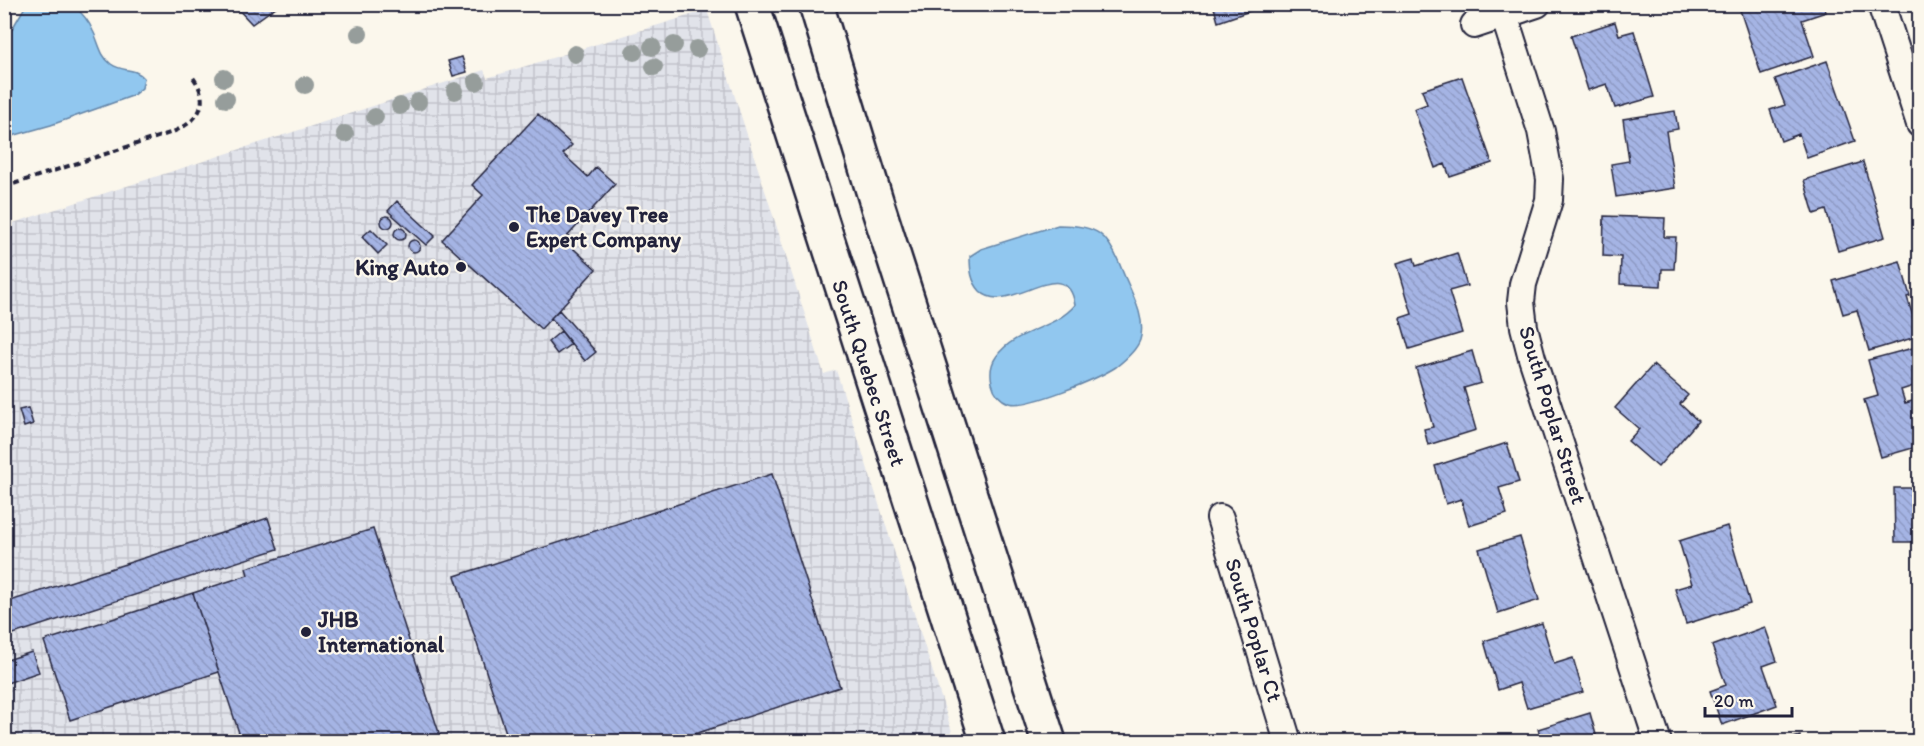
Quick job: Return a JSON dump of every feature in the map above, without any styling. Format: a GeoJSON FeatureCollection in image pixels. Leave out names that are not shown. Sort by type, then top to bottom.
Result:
{"type":"FeatureCollection","features":[{"type":"Feature","properties":{"kind":"main road","name":"South Quebec Street"},"geometry":{"type":"LineString","coordinates":[[752,4],[988,741]]}},
{"type":"Feature","properties":{"kind":"main road"},"geometry":{"type":"LineString","coordinates":[[806,4],[828,45]]}},
{"type":"Feature","properties":{"kind":"main road"},"geometry":{"type":"LineString","coordinates":[[816,4],[1049,741]]}},
{"type":"Feature","properties":{"kind":"street"},"geometry":{"type":"LineString","coordinates":[[1474,25],[1537,4]]}},
{"type":"Feature","properties":{"kind":"street"},"geometry":{"type":"LineString","coordinates":[[1881,4],[1920,124]]}},
{"type":"Feature","properties":{"kind":"street","name":"South Poplar Street"},"geometry":{"type":"LineString","coordinates":[[1504,15],[1541,131],[1550,179],[1549,200],[1523,284],[1521,302],[1524,327],[1532,358],[1658,741]]}},
{"type":"Feature","properties":{"kind":"street","name":"South Poplar Ct"},"geometry":{"type":"LineString","coordinates":[[1220,518],[1288,741]]}},
{"type":"Feature","properties":{"kind":"path"},"geometry":{"type":"LineString","coordinates":[[4,187],[173,132],[189,124],[198,114],[202,99],[200,87],[192,76]]}},
{"type":"Feature","properties":{"kind":"shaded area"},"geometry":{"type":"Polygon","coordinates":[[[707,10],[824,374],[836,370],[955,741],[5,741],[4,226],[484,70],[487,78],[707,10]]]}},
{"type":"Feature","properties":{"kind":"water"},"geometry":{"type":"Polygon","coordinates":[[[26,5],[73,5],[89,24],[107,61],[115,67],[140,74],[144,78],[142,88],[132,96],[51,125],[5,138],[5,41],[26,5]]]}},
{"type":"Feature","properties":{"kind":"water"},"geometry":{"type":"Polygon","coordinates":[[[1058,225],[1092,229],[1112,247],[1139,313],[1142,331],[1140,340],[1133,352],[1116,367],[1095,378],[1046,397],[1018,404],[1009,403],[1000,398],[991,380],[991,369],[996,357],[1013,341],[1056,320],[1075,305],[1070,289],[1061,283],[1049,283],[1005,297],[992,297],[980,291],[975,283],[970,256],[981,249],[1058,225]]]}},
{"type":"Feature","properties":{"kind":"building"},"geometry":{"type":"Polygon","coordinates":[[[233,4],[280,4],[252,24],[233,4]]]}},
{"type":"Feature","properties":{"kind":"building"},"geometry":{"type":"Polygon","coordinates":[[[1213,4],[1270,4],[1218,22],[1213,4]]]}},
{"type":"Feature","properties":{"kind":"building"},"geometry":{"type":"Polygon","coordinates":[[[1738,4],[1823,4],[1826,12],[1802,20],[1814,56],[1761,74],[1738,4]]]}},
{"type":"Feature","properties":{"kind":"building"},"geometry":{"type":"Polygon","coordinates":[[[1615,22],[1619,35],[1634,31],[1654,97],[1615,108],[1607,84],[1588,90],[1571,36],[1615,22]]]}},
{"type":"Feature","properties":{"kind":"building"},"geometry":{"type":"Polygon","coordinates":[[[462,57],[467,72],[453,76],[448,61],[462,57]]]}},
{"type":"Feature","properties":{"kind":"building"},"geometry":{"type":"Polygon","coordinates":[[[1827,61],[1855,141],[1807,158],[1799,134],[1781,141],[1770,110],[1785,105],[1775,79],[1827,61]]]}},
{"type":"Feature","properties":{"kind":"building"},"geometry":{"type":"Polygon","coordinates":[[[1462,77],[1492,163],[1450,177],[1445,164],[1435,168],[1414,109],[1427,104],[1422,90],[1462,77]]]}},
{"type":"Feature","properties":{"kind":"building"},"geometry":{"type":"Polygon","coordinates":[[[1675,111],[1678,129],[1666,131],[1675,188],[1616,197],[1611,164],[1629,161],[1623,119],[1675,111]]]}},
{"type":"Feature","properties":{"kind":"building","name":"The Davey Tree Expert Company"},"geometry":{"type":"Polygon","coordinates":[[[538,114],[572,145],[563,154],[588,177],[596,167],[615,184],[564,240],[596,269],[541,329],[442,240],[483,195],[472,185],[538,114]]]}},
{"type":"Feature","properties":{"kind":"building"},"geometry":{"type":"Polygon","coordinates":[[[1863,162],[1885,237],[1838,251],[1826,210],[1814,214],[1804,180],[1863,162]]]}},
{"type":"Feature","properties":{"kind":"building"},"geometry":{"type":"Polygon","coordinates":[[[397,201],[435,236],[426,245],[388,211],[397,201]]]}},
{"type":"Feature","properties":{"kind":"building"},"geometry":{"type":"Polygon","coordinates":[[[387,216],[393,222],[387,228],[381,222],[387,216]]]}},
{"type":"Feature","properties":{"kind":"building"},"geometry":{"type":"Polygon","coordinates":[[[1604,216],[1665,218],[1664,237],[1676,237],[1674,269],[1662,269],[1661,286],[1620,284],[1621,257],[1603,256],[1604,216]]]}},
{"type":"Feature","properties":{"kind":"building"},"geometry":{"type":"Polygon","coordinates":[[[400,228],[406,234],[400,240],[394,234],[400,228]]]}},
{"type":"Feature","properties":{"kind":"building"},"geometry":{"type":"Polygon","coordinates":[[[371,229],[387,245],[378,254],[362,237],[371,229]]]}},
{"type":"Feature","properties":{"kind":"building"},"geometry":{"type":"Polygon","coordinates":[[[416,240],[420,246],[416,252],[412,252],[408,244],[416,240]]]}},
{"type":"Feature","properties":{"kind":"building"},"geometry":{"type":"Polygon","coordinates":[[[1457,253],[1467,286],[1449,291],[1462,333],[1409,349],[1400,318],[1412,314],[1397,263],[1414,258],[1416,266],[1457,253]]]}},
{"type":"Feature","properties":{"kind":"building"},"geometry":{"type":"Polygon","coordinates":[[[1900,261],[1910,296],[1907,297],[1919,336],[1869,351],[1857,310],[1843,314],[1833,281],[1900,261]]]}},
{"type":"Feature","properties":{"kind":"building"},"geometry":{"type":"Polygon","coordinates":[[[559,310],[596,352],[585,361],[551,318],[559,310]]]}},
{"type":"Feature","properties":{"kind":"building"},"geometry":{"type":"Polygon","coordinates":[[[561,331],[571,344],[557,354],[548,342],[561,331]]]}},
{"type":"Feature","properties":{"kind":"building"},"geometry":{"type":"Polygon","coordinates":[[[1920,346],[1920,384],[1901,390],[1905,403],[1920,399],[1920,446],[1881,457],[1864,400],[1878,396],[1868,360],[1920,346]]]}},
{"type":"Feature","properties":{"kind":"building"},"geometry":{"type":"Polygon","coordinates":[[[1472,351],[1481,383],[1464,388],[1476,430],[1428,445],[1424,429],[1433,427],[1416,368],[1472,351]]]}},
{"type":"Feature","properties":{"kind":"building"},"geometry":{"type":"Polygon","coordinates":[[[1653,365],[1688,395],[1680,404],[1698,421],[1658,467],[1628,441],[1639,429],[1615,408],[1653,365]]]}},
{"type":"Feature","properties":{"kind":"building"},"geometry":{"type":"Polygon","coordinates":[[[28,408],[33,424],[24,427],[19,410],[28,408]]]}},
{"type":"Feature","properties":{"kind":"building"},"geometry":{"type":"Polygon","coordinates":[[[1507,443],[1519,482],[1499,488],[1507,514],[1469,526],[1461,499],[1446,504],[1435,466],[1507,443]]]}},
{"type":"Feature","properties":{"kind":"building"},"geometry":{"type":"Polygon","coordinates":[[[772,474],[840,687],[670,742],[509,742],[455,576],[772,474]]]}},
{"type":"Feature","properties":{"kind":"building"},"geometry":{"type":"Polygon","coordinates":[[[1894,488],[1920,488],[1920,542],[1895,542],[1894,488]]]}},
{"type":"Feature","properties":{"kind":"building"},"geometry":{"type":"Polygon","coordinates":[[[268,518],[278,549],[4,637],[4,603],[268,518]]]}},
{"type":"Feature","properties":{"kind":"building"},"geometry":{"type":"Polygon","coordinates":[[[1727,526],[1750,604],[1686,624],[1675,589],[1692,584],[1679,541],[1727,526]]]}},
{"type":"Feature","properties":{"kind":"building","name":"JHB International"},"geometry":{"type":"Polygon","coordinates":[[[373,529],[442,742],[242,742],[193,593],[248,575],[246,568],[373,529]]]}},
{"type":"Feature","properties":{"kind":"building"},"geometry":{"type":"Polygon","coordinates":[[[1520,537],[1539,600],[1498,613],[1479,549],[1520,537]]]}},
{"type":"Feature","properties":{"kind":"building"},"geometry":{"type":"Polygon","coordinates":[[[193,593],[219,672],[70,720],[44,641],[193,593]]]}},
{"type":"Feature","properties":{"kind":"building"},"geometry":{"type":"Polygon","coordinates":[[[1542,623],[1554,664],[1573,658],[1583,692],[1527,708],[1519,683],[1498,690],[1484,641],[1542,623]]]}},
{"type":"Feature","properties":{"kind":"building"},"geometry":{"type":"Polygon","coordinates":[[[1765,627],[1777,661],[1763,666],[1777,705],[1722,725],[1710,691],[1726,685],[1712,646],[1765,627]]]}},
{"type":"Feature","properties":{"kind":"building"},"geometry":{"type":"Polygon","coordinates":[[[32,652],[39,672],[7,683],[4,661],[32,652]]]}},
{"type":"Feature","properties":{"kind":"building"},"geometry":{"type":"Polygon","coordinates":[[[1590,713],[1598,742],[1542,742],[1538,729],[1590,713]]]}},
{"type":"Feature","properties":{"kind":"building"},"geometry":{"type":"Polygon","coordinates":[[[1800,736],[1801,742],[1780,742],[1800,736]]]}},
{"type":"Feature","properties":{"kind":"place","name":"The Davey Tree Expert Company"},"geometry":{"type":"Point","coordinates":[514,227]}},
{"type":"Feature","properties":{"kind":"place","name":"King Auto"},"geometry":{"type":"Point","coordinates":[461,267]}},
{"type":"Feature","properties":{"kind":"place","name":"JHB International"},"geometry":{"type":"Point","coordinates":[306,632]}}]}
